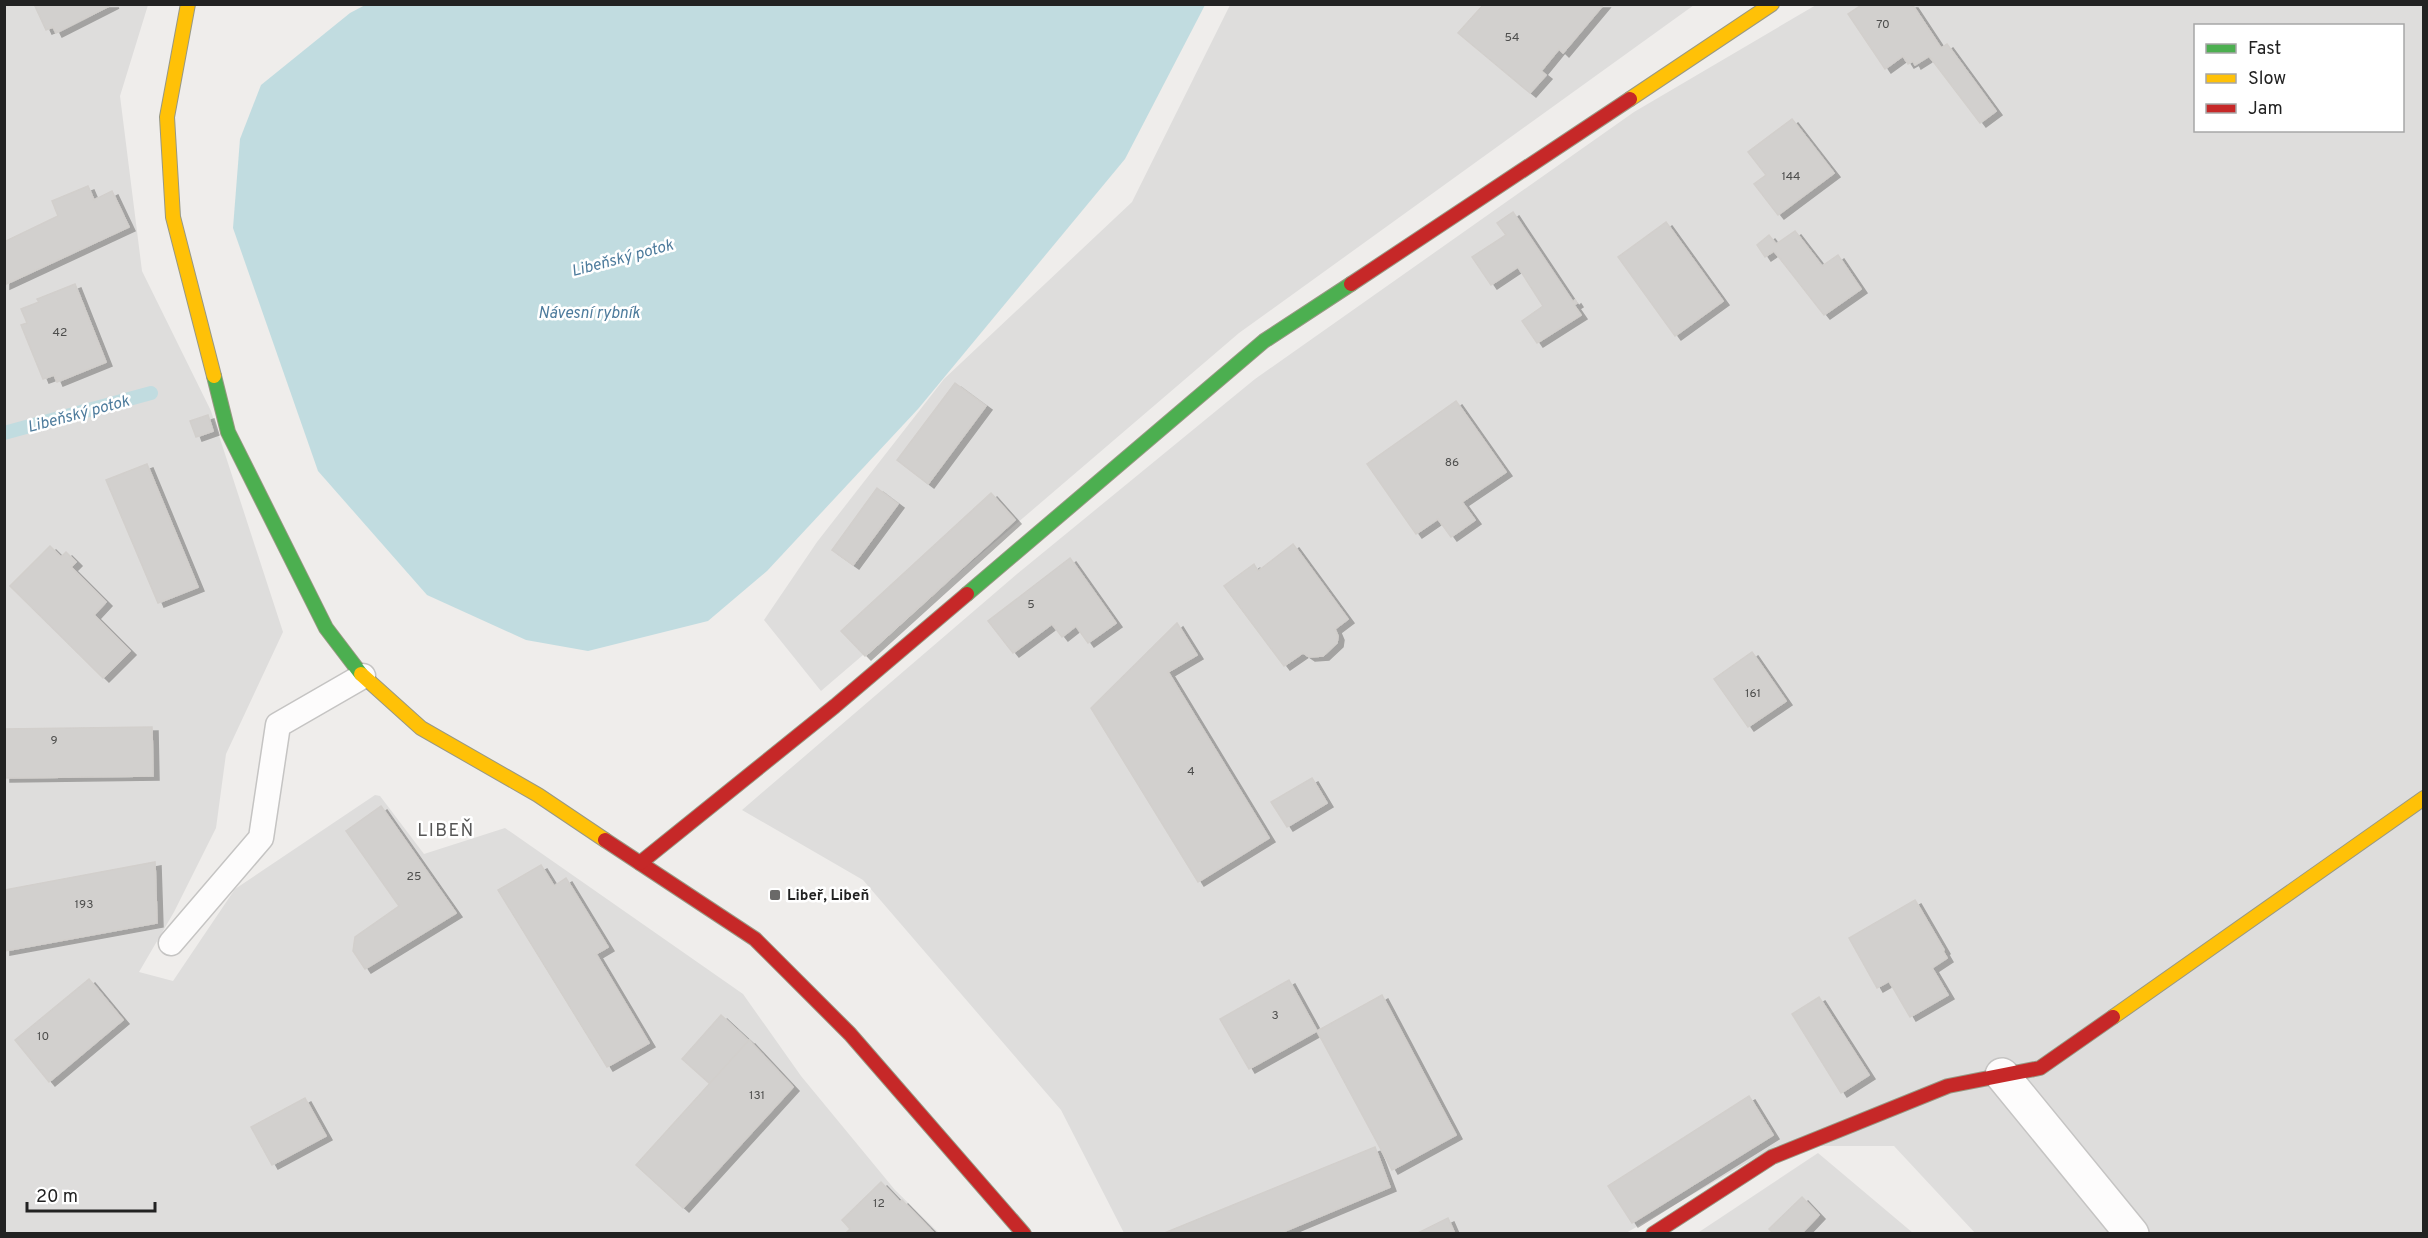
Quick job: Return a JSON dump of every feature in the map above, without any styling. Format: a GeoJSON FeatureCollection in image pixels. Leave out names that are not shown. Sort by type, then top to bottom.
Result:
{"type":"FeatureCollection","features":[{"type":"Feature","properties":{"kind":"street"},"geometry":{"type":"LineString","coordinates":[[640,863],[835,706],[1264,341],[1772,4]]}},
{"type":"Feature","properties":{"kind":"street"},"geometry":{"type":"LineString","coordinates":[[190,5],[167,117],[172,217],[228,432],[326,628],[363,676],[421,728],[538,795],[755,939],[850,1034],[1024,1233]]}},
{"type":"Feature","properties":{"kind":"street"},"geometry":{"type":"LineString","coordinates":[[1653,1233],[1772,1157],[1948,1086],[2040,1068],[2424,798]]}},
{"type":"Feature","properties":{"kind":"street"},"geometry":{"type":"LineString","coordinates":[[2002,1075],[2132,1233]]}},
{"type":"Feature","properties":{"kind":"lane"},"geometry":{"type":"LineString","coordinates":[[171,943],[261,838],[278,725],[363,676]]}},
{"type":"Feature","properties":{"kind":"shaded area"},"geometry":{"type":"Polygon","coordinates":[[[5,5],[148,5],[120,96],[142,271],[211,411],[283,632],[226,754],[216,828],[174,912],[139,972],[173,981],[235,889],[375,795],[380,796],[424,854],[505,828],[743,994],[801,1076],[895,1190],[939,1233],[5,1234],[5,5]]]}},
{"type":"Feature","properties":{"kind":"shaded area"},"geometry":{"type":"Polygon","coordinates":[[[1230,5],[1694,5],[1239,333],[821,691],[764,620],[817,542],[944,379],[1132,202],[1230,5]]]}},
{"type":"Feature","properties":{"kind":"shaded area"},"geometry":{"type":"Polygon","coordinates":[[[1816,5],[2423,5],[2423,1233],[1975,1233],[1894,1146],[1776,1146],[1626,1233],[1124,1233],[1061,1110],[863,880],[742,810],[1017,574],[1255,379],[1634,112],[1816,5]]]}},
{"type":"Feature","properties":{"kind":"shaded area"},"geometry":{"type":"Polygon","coordinates":[[[1818,1153],[1913,1233],[1696,1234],[1818,1153]]]}},
{"type":"Feature","properties":{"kind":"water","name":"Návesní rybník"},"geometry":{"type":"Polygon","coordinates":[[[367,4],[1205,5],[1125,159],[918,409],[767,571],[708,621],[588,651],[526,640],[427,595],[318,471],[233,228],[240,139],[261,85],[350,13],[367,4]]]}},
{"type":"Feature","properties":{"kind":"building"},"geometry":{"type":"Polygon","coordinates":[[[34,4],[113,4],[56,33],[53,27],[46,30],[34,4]]]}},
{"type":"Feature","properties":{"kind":"building"},"geometry":{"type":"Polygon","coordinates":[[[1484,4],[1604,4],[1563,53],[1559,49],[1541,71],[1546,75],[1530,93],[1458,33],[1484,4]]]}},
{"type":"Feature","properties":{"kind":"building"},"geometry":{"type":"Polygon","coordinates":[[[1863,4],[1912,4],[1941,48],[1947,44],[1996,111],[1980,123],[1929,56],[1915,65],[1913,61],[1908,64],[1903,56],[1885,69],[1848,14],[1863,4]]]}},
{"type":"Feature","properties":{"kind":"building"},"geometry":{"type":"Polygon","coordinates":[[[1792,119],[1834,173],[1778,215],[1754,184],[1766,175],[1748,152],[1792,119]]]}},
{"type":"Feature","properties":{"kind":"building"},"geometry":{"type":"Polygon","coordinates":[[[88,186],[94,200],[112,191],[129,227],[4,285],[4,242],[58,216],[52,201],[88,186]]]}},
{"type":"Feature","properties":{"kind":"building"},"geometry":{"type":"Polygon","coordinates":[[[1513,212],[1573,302],[1575,300],[1577,303],[1574,305],[1581,315],[1537,343],[1522,321],[1543,306],[1518,267],[1491,285],[1472,257],[1506,235],[1497,223],[1513,212]]]}},
{"type":"Feature","properties":{"kind":"building"},"geometry":{"type":"Polygon","coordinates":[[[1666,222],[1723,301],[1675,336],[1618,257],[1666,222]]]}},
{"type":"Feature","properties":{"kind":"building"},"geometry":{"type":"Polygon","coordinates":[[[1795,231],[1822,266],[1838,255],[1861,289],[1824,315],[1774,251],[1765,257],[1757,245],[1769,235],[1776,244],[1795,231]]]}},
{"type":"Feature","properties":{"kind":"building"},"geometry":{"type":"Polygon","coordinates":[[[75,284],[106,362],[57,382],[54,375],[43,379],[21,325],[27,323],[21,309],[39,302],[37,299],[75,284]]]}},
{"type":"Feature","properties":{"kind":"building"},"geometry":{"type":"Polygon","coordinates":[[[955,383],[986,406],[928,484],[897,460],[955,383]]]}},
{"type":"Feature","properties":{"kind":"building"},"geometry":{"type":"Polygon","coordinates":[[[1456,401],[1506,472],[1462,502],[1475,520],[1451,537],[1438,519],[1416,534],[1367,464],[1456,401]]]}},
{"type":"Feature","properties":{"kind":"building"},"geometry":{"type":"Polygon","coordinates":[[[208,415],[213,431],[196,437],[190,421],[208,415]]]}},
{"type":"Feature","properties":{"kind":"building"},"geometry":{"type":"Polygon","coordinates":[[[147,464],[198,587],[158,603],[106,480],[147,464]]]}},
{"type":"Feature","properties":{"kind":"building"},"geometry":{"type":"Polygon","coordinates":[[[877,488],[898,504],[853,565],[832,550],[877,488]]]}},
{"type":"Feature","properties":{"kind":"building"},"geometry":{"type":"Polygon","coordinates":[[[991,493],[1015,520],[865,656],[841,631],[991,493]]]}},
{"type":"Feature","properties":{"kind":"building"},"geometry":{"type":"Polygon","coordinates":[[[1293,544],[1348,619],[1335,629],[1338,636],[1337,643],[1323,656],[1309,657],[1303,653],[1284,666],[1224,586],[1254,564],[1258,571],[1293,544]]]}},
{"type":"Feature","properties":{"kind":"building"},"geometry":{"type":"Polygon","coordinates":[[[50,546],[61,557],[66,552],[76,562],[71,567],[106,602],[94,615],[130,651],[103,678],[10,586],[50,546]]]}},
{"type":"Feature","properties":{"kind":"building"},"geometry":{"type":"Polygon","coordinates":[[[1070,558],[1116,623],[1088,643],[1076,626],[1062,637],[1052,624],[1013,653],[988,621],[1070,558]]]}},
{"type":"Feature","properties":{"kind":"building"},"geometry":{"type":"Polygon","coordinates":[[[1177,623],[1197,655],[1168,672],[1269,838],[1198,882],[1091,708],[1177,623]]]}},
{"type":"Feature","properties":{"kind":"building"},"geometry":{"type":"Polygon","coordinates":[[[1752,652],[1786,701],[1748,727],[1714,679],[1752,652]]]}},
{"type":"Feature","properties":{"kind":"building"},"geometry":{"type":"Polygon","coordinates":[[[152,727],[153,776],[4,778],[4,729],[152,727]]]}},
{"type":"Feature","properties":{"kind":"building"},"geometry":{"type":"Polygon","coordinates":[[[1312,778],[1327,803],[1287,827],[1271,802],[1312,778]]]}},
{"type":"Feature","properties":{"kind":"building"},"geometry":{"type":"Polygon","coordinates":[[[381,806],[456,913],[365,969],[353,951],[355,937],[399,906],[346,831],[381,806]]]}},
{"type":"Feature","properties":{"kind":"building"},"geometry":{"type":"Polygon","coordinates":[[[155,862],[157,923],[4,951],[4,890],[155,862]]]}},
{"type":"Feature","properties":{"kind":"building"},"geometry":{"type":"Polygon","coordinates":[[[541,865],[554,886],[566,878],[608,947],[596,954],[649,1043],[607,1067],[498,890],[541,865]]]}},
{"type":"Feature","properties":{"kind":"building"},"geometry":{"type":"Polygon","coordinates":[[[1915,900],[1947,958],[1932,968],[1948,995],[1910,1017],[1889,981],[1877,988],[1849,938],[1915,900]]]}},
{"type":"Feature","properties":{"kind":"building"},"geometry":{"type":"Polygon","coordinates":[[[89,979],[123,1020],[49,1082],[15,1040],[89,979]]]}},
{"type":"Feature","properties":{"kind":"building"},"geometry":{"type":"Polygon","coordinates":[[[1289,980],[1317,1031],[1249,1069],[1220,1019],[1289,980]]]}},
{"type":"Feature","properties":{"kind":"building"},"geometry":{"type":"Polygon","coordinates":[[[1382,995],[1456,1135],[1392,1170],[1317,1031],[1382,995]]]}},
{"type":"Feature","properties":{"kind":"building"},"geometry":{"type":"Polygon","coordinates":[[[1819,997],[1869,1075],[1841,1093],[1792,1014],[1819,997]]]}},
{"type":"Feature","properties":{"kind":"building"},"geometry":{"type":"Polygon","coordinates":[[[721,1015],[749,1041],[710,1084],[682,1059],[721,1015]]]}},
{"type":"Feature","properties":{"kind":"building"},"geometry":{"type":"Polygon","coordinates":[[[749,1040],[793,1087],[683,1208],[636,1165],[749,1040]]]}},
{"type":"Feature","properties":{"kind":"building"},"geometry":{"type":"Polygon","coordinates":[[[1749,1096],[1773,1135],[1632,1223],[1608,1186],[1749,1096]]]}},
{"type":"Feature","properties":{"kind":"building"},"geometry":{"type":"Polygon","coordinates":[[[305,1098],[326,1136],[272,1165],[251,1127],[305,1098]]]}},
{"type":"Feature","properties":{"kind":"building"},"geometry":{"type":"Polygon","coordinates":[[[1375,1147],[1390,1187],[1278,1234],[1162,1234],[1375,1147]]]}},
{"type":"Feature","properties":{"kind":"building"},"geometry":{"type":"Polygon","coordinates":[[[881,1182],[934,1233],[845,1234],[850,1229],[842,1220],[881,1182]]]}},
{"type":"Feature","properties":{"kind":"building"},"geometry":{"type":"Polygon","coordinates":[[[1802,1197],[1819,1215],[1801,1234],[1774,1234],[1769,1229],[1802,1197]]]}},
{"type":"Feature","properties":{"kind":"building"},"geometry":{"type":"Polygon","coordinates":[[[1448,1218],[1455,1234],[1416,1234],[1448,1218]]]}},
{"type":"Feature","properties":{"kind":"waterway","name":"Libeňský potok"},"geometry":{"type":"LineString","coordinates":[[4,433],[151,393]]}},
{"type":"Feature","properties":{"kind":"traffic: fast"},"geometry":{"type":"LineString","coordinates":[[967,594],[1264,341],[1351,284]]}},
{"type":"Feature","properties":{"kind":"traffic: fast"},"geometry":{"type":"LineString","coordinates":[[214,376],[228,432],[326,628],[361,674]]}},
{"type":"Feature","properties":{"kind":"traffic: slow"},"geometry":{"type":"LineString","coordinates":[[188,4],[167,117],[173,217],[214,376]]}},
{"type":"Feature","properties":{"kind":"traffic: slow"},"geometry":{"type":"LineString","coordinates":[[1630,99],[1772,4]]}},
{"type":"Feature","properties":{"kind":"traffic: slow"},"geometry":{"type":"LineString","coordinates":[[361,674],[421,728],[538,795],[605,840]]}},
{"type":"Feature","properties":{"kind":"traffic: slow"},"geometry":{"type":"LineString","coordinates":[[2113,1017],[2424,798]]}},
{"type":"Feature","properties":{"kind":"traffic: jam"},"geometry":{"type":"LineString","coordinates":[[1351,284],[1630,99]]}},
{"type":"Feature","properties":{"kind":"traffic: jam"},"geometry":{"type":"LineString","coordinates":[[640,863],[835,706],[967,594]]}},
{"type":"Feature","properties":{"kind":"traffic: jam"},"geometry":{"type":"LineString","coordinates":[[605,840],[755,939],[850,1034],[1024,1234]]}},
{"type":"Feature","properties":{"kind":"traffic: jam"},"geometry":{"type":"LineString","coordinates":[[1653,1234],[1772,1157],[1948,1086],[2040,1068],[2113,1017]]}},
{"type":"Feature","properties":{"kind":"place","name":"Libeř, Libeň"},"geometry":{"type":"Point","coordinates":[775,895]}},
{"type":"Feature","properties":{"kind":"district","name":"LIBEŇ"},"geometry":{"type":"Point","coordinates":[446,830]}}]}
